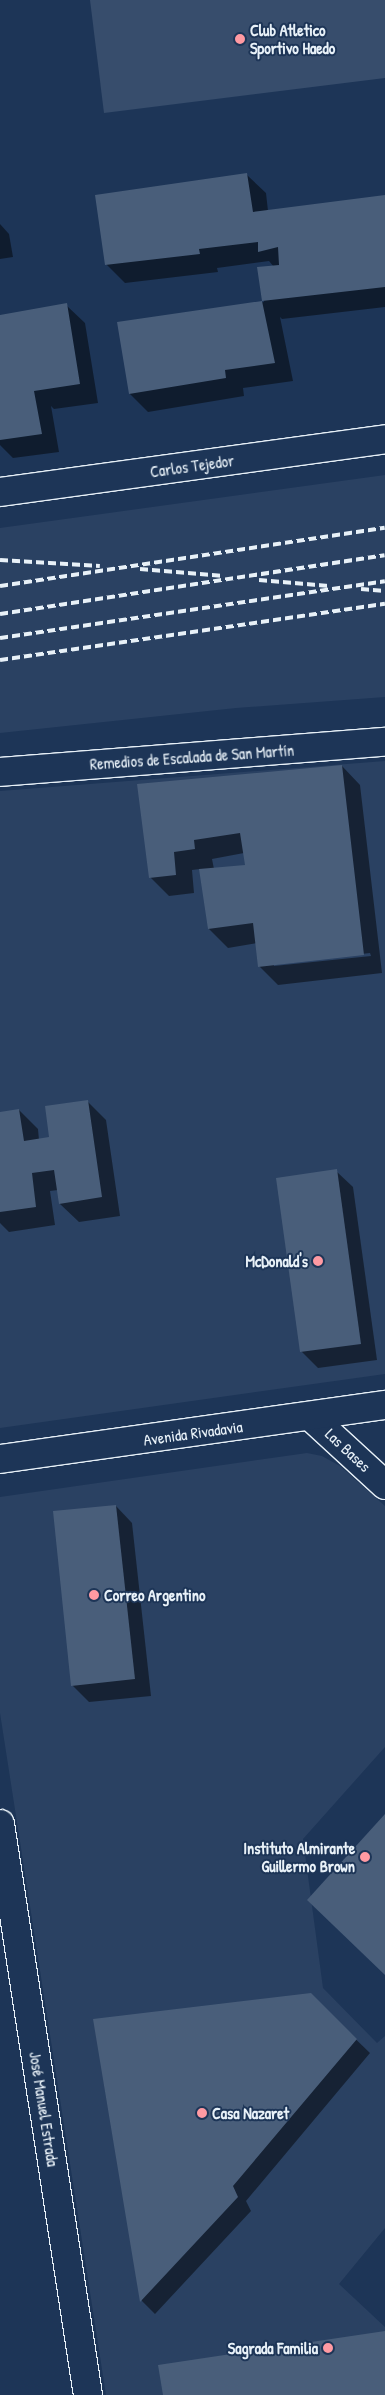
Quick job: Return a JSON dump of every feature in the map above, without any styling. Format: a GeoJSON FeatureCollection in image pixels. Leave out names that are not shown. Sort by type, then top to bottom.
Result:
{"type":"FeatureCollection","features":[{"type":"Feature","properties":{"kind":"street","name":"Carlos Tejedor"},"geometry":{"type":"LineString","coordinates":[[0,492],[385,439]]}},
{"type":"Feature","properties":{"kind":"street","name":"Remedios de Escalada de San Martín"},"geometry":{"type":"LineString","coordinates":[[0,772],[385,742]]}},
{"type":"Feature","properties":{"kind":"street","name":"Avenida Rivadavia"},"geometry":{"type":"LineString","coordinates":[[0,1459],[385,1405]]}},
{"type":"Feature","properties":{"kind":"street","name":"Las Bases"},"geometry":{"type":"LineString","coordinates":[[310,1416],[385,1485]]}},
{"type":"Feature","properties":{"kind":"street","name":"José Manuel Estrada"},"geometry":{"type":"LineString","coordinates":[[0,1824],[7,1929],[88,2395]]}},
{"type":"Feature","properties":{"kind":"shaded area","name":"Club Atletico Sportivo Haedo"},"geometry":{"type":"Polygon","coordinates":[[[90,0],[385,0],[385,78],[104,113],[90,0]]]}},
{"type":"Feature","properties":{"kind":"shaded area"},"geometry":{"type":"Polygon","coordinates":[[[385,475],[385,697],[236,708],[0,733],[0,528],[385,475]]]}},
{"type":"Feature","properties":{"kind":"shaded area"},"geometry":{"type":"Polygon","coordinates":[[[385,761],[385,1374],[0,1428],[0,791],[385,761]]]}},
{"type":"Feature","properties":{"kind":"shaded area"},"geometry":{"type":"Polygon","coordinates":[[[307,1453],[322,1456],[340,1466],[385,1506],[385,1747],[303,1839],[323,1988],[377,2043],[385,2036],[385,2228],[339,2284],[385,2327],[385,2395],[106,2395],[0,1713],[0,1497],[307,1453]]]}},
{"type":"Feature","properties":{"kind":"building"},"geometry":{"type":"Polygon","coordinates":[[[247,173],[253,212],[385,195],[385,287],[262,301],[257,267],[279,265],[278,247],[258,252],[258,242],[199,249],[200,254],[105,265],[95,195],[247,173]]]}},
{"type":"Feature","properties":{"kind":"building"},"geometry":{"type":"Polygon","coordinates":[[[262,301],[275,363],[225,370],[226,378],[129,394],[117,322],[262,301]]]}},
{"type":"Feature","properties":{"kind":"building"},"geometry":{"type":"Polygon","coordinates":[[[67,303],[80,384],[34,391],[42,434],[0,440],[0,315],[67,303]]]}},
{"type":"Feature","properties":{"kind":"building"},"geometry":{"type":"Polygon","coordinates":[[[342,765],[364,955],[258,967],[253,923],[208,929],[199,869],[245,865],[240,833],[194,840],[195,849],[174,852],[176,875],[149,878],[137,784],[342,765]]]}},
{"type":"Feature","properties":{"kind":"building"},"geometry":{"type":"Polygon","coordinates":[[[88,1100],[102,1197],[59,1204],[54,1170],[32,1173],[36,1207],[0,1212],[0,1112],[19,1109],[24,1141],[49,1137],[45,1106],[88,1100]]]}},
{"type":"Feature","properties":{"kind":"building","name":"McDonald's"},"geometry":{"type":"Polygon","coordinates":[[[337,1169],[361,1344],[300,1352],[276,1178],[337,1169]]]}},
{"type":"Feature","properties":{"kind":"building","name":"Correo Argentino"},"geometry":{"type":"Polygon","coordinates":[[[116,1505],[135,1679],[71,1686],[53,1511],[116,1505]]]}},
{"type":"Feature","properties":{"kind":"building","name":"Instituto Almirante Guillermo Brown"},"geometry":{"type":"Polygon","coordinates":[[[385,1814],[385,1975],[307,1900],[385,1814]]]}},
{"type":"Feature","properties":{"kind":"building","name":"Casa Nazaret"},"geometry":{"type":"Polygon","coordinates":[[[311,1993],[357,2039],[233,2186],[238,2197],[140,2302],[93,2019],[311,1993]]]}},
{"type":"Feature","properties":{"kind":"building","name":"Sagrada Familia"},"geometry":{"type":"Polygon","coordinates":[[[385,2331],[385,2395],[163,2395],[158,2365],[385,2331]]]}},
{"type":"Feature","properties":{"kind":"railway"},"geometry":{"type":"LineString","coordinates":[[0,586],[385,528]]}},
{"type":"Feature","properties":{"kind":"railway"},"geometry":{"type":"LineString","coordinates":[[0,614],[385,555]]}},
{"type":"Feature","properties":{"kind":"railway"},"geometry":{"type":"LineString","coordinates":[[0,560],[100,566]]}},
{"type":"Feature","properties":{"kind":"railway"},"geometry":{"type":"LineString","coordinates":[[140,569],[224,576]]}},
{"type":"Feature","properties":{"kind":"railway"},"geometry":{"type":"LineString","coordinates":[[259,580],[329,586]]}},
{"type":"Feature","properties":{"kind":"railway"},"geometry":{"type":"LineString","coordinates":[[0,638],[385,581]]}},
{"type":"Feature","properties":{"kind":"railway"},"geometry":{"type":"LineString","coordinates":[[361,589],[385,591]]}},
{"type":"Feature","properties":{"kind":"railway"},"geometry":{"type":"LineString","coordinates":[[0,660],[385,604]]}},
{"type":"Feature","properties":{"kind":"place","name":"Club Atletico Sportivo Haedo"},"geometry":{"type":"Point","coordinates":[240,39]}},
{"type":"Feature","properties":{"kind":"place","name":"McDonald's"},"geometry":{"type":"Point","coordinates":[318,1261]}},
{"type":"Feature","properties":{"kind":"place","name":"Correo Argentino"},"geometry":{"type":"Point","coordinates":[94,1595]}},
{"type":"Feature","properties":{"kind":"place","name":"Instituto Almirante Guillermo Brown"},"geometry":{"type":"Point","coordinates":[365,1857]}},
{"type":"Feature","properties":{"kind":"place","name":"Casa Nazaret"},"geometry":{"type":"Point","coordinates":[202,2113]}},
{"type":"Feature","properties":{"kind":"place","name":"Sagrada Familia"},"geometry":{"type":"Point","coordinates":[328,2348]}}]}
